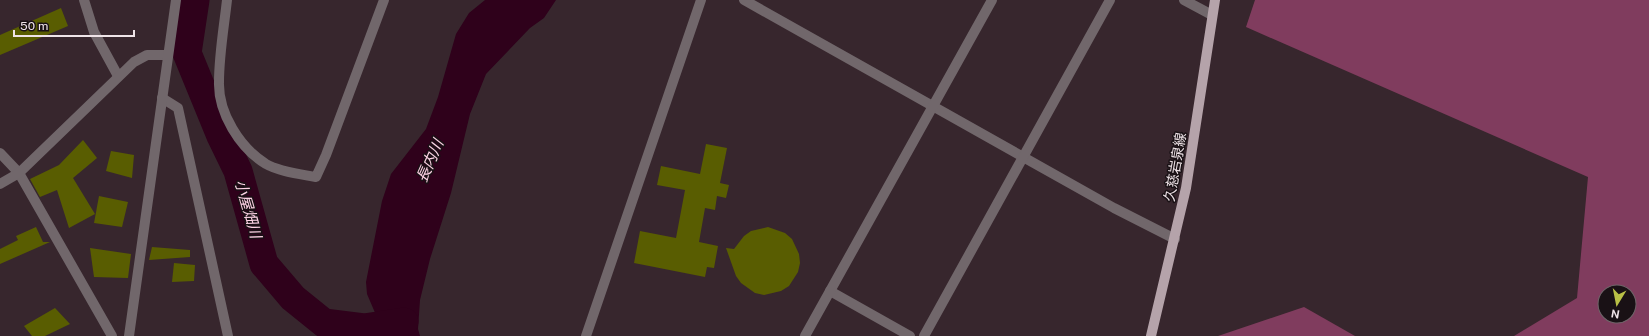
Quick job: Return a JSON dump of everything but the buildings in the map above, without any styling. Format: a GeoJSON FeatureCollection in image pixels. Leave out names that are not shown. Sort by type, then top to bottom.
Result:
{"type":"FeatureCollection","features":[{"type":"Feature","properties":{"kind":"main road","name":"久慈岩泉線"},"geometry":{"type":"LineString","coordinates":[[1151,336],[1186,188],[1215,0]]}},
{"type":"Feature","properties":{"kind":"street"},"geometry":{"type":"LineString","coordinates":[[84,0],[94,32],[118,76]]}},
{"type":"Feature","properties":{"kind":"street"},"geometry":{"type":"LineString","coordinates":[[128,336],[176,0]]}},
{"type":"Feature","properties":{"kind":"street"},"geometry":{"type":"LineString","coordinates":[[227,0],[218,83],[222,104],[232,128],[247,147],[267,164],[292,172],[316,177],[332,140],[384,0]]}},
{"type":"Feature","properties":{"kind":"street"},"geometry":{"type":"LineString","coordinates":[[586,336],[702,0]]}},
{"type":"Feature","properties":{"kind":"street"},"geometry":{"type":"LineString","coordinates":[[744,0],[1022,157],[1175,239]]}},
{"type":"Feature","properties":{"kind":"street"},"geometry":{"type":"LineString","coordinates":[[805,336],[992,0]]}},
{"type":"Feature","properties":{"kind":"street"},"geometry":{"type":"LineString","coordinates":[[924,336],[1110,0]]}},
{"type":"Feature","properties":{"kind":"street"},"geometry":{"type":"LineString","coordinates":[[1184,0],[1212,15]]}},
{"type":"Feature","properties":{"kind":"street"},"geometry":{"type":"LineString","coordinates":[[0,184],[19,173],[134,62],[147,55],[167,55]]}},
{"type":"Feature","properties":{"kind":"street"},"geometry":{"type":"LineString","coordinates":[[162,98],[178,108],[228,336]]}},
{"type":"Feature","properties":{"kind":"street"},"geometry":{"type":"LineString","coordinates":[[0,153],[19,173],[112,336]]}},
{"type":"Feature","properties":{"kind":"street"},"geometry":{"type":"LineString","coordinates":[[830,291],[910,336]]}},
{"type":"Feature","properties":{"kind":"shaded area"},"geometry":{"type":"Polygon","coordinates":[[[1255,0],[1649,0],[1649,336],[1514,336],[1577,298],[1588,177],[1246,27],[1255,0]]]}},
{"type":"Feature","properties":{"kind":"shaded area"},"geometry":{"type":"Polygon","coordinates":[[[1304,307],[1355,336],[1218,336],[1304,307]]]}},
{"type":"Feature","properties":{"kind":"water","name":"長内川"},"geometry":{"type":"Polygon","coordinates":[[[485,0],[556,0],[544,18],[530,28],[486,74],[470,114],[451,193],[430,259],[420,300],[418,329],[420,336],[393,336],[376,315],[367,294],[366,282],[382,201],[391,174],[426,129],[438,97],[456,34],[469,13],[485,0]]]}},
{"type":"Feature","properties":{"kind":"waterway","name":"小屋畑川"},"geometry":{"type":"LineString","coordinates":[[195,0],[187,53],[221,136],[238,171],[264,264],[293,298],[324,323],[364,328],[404,322]]}}]}
